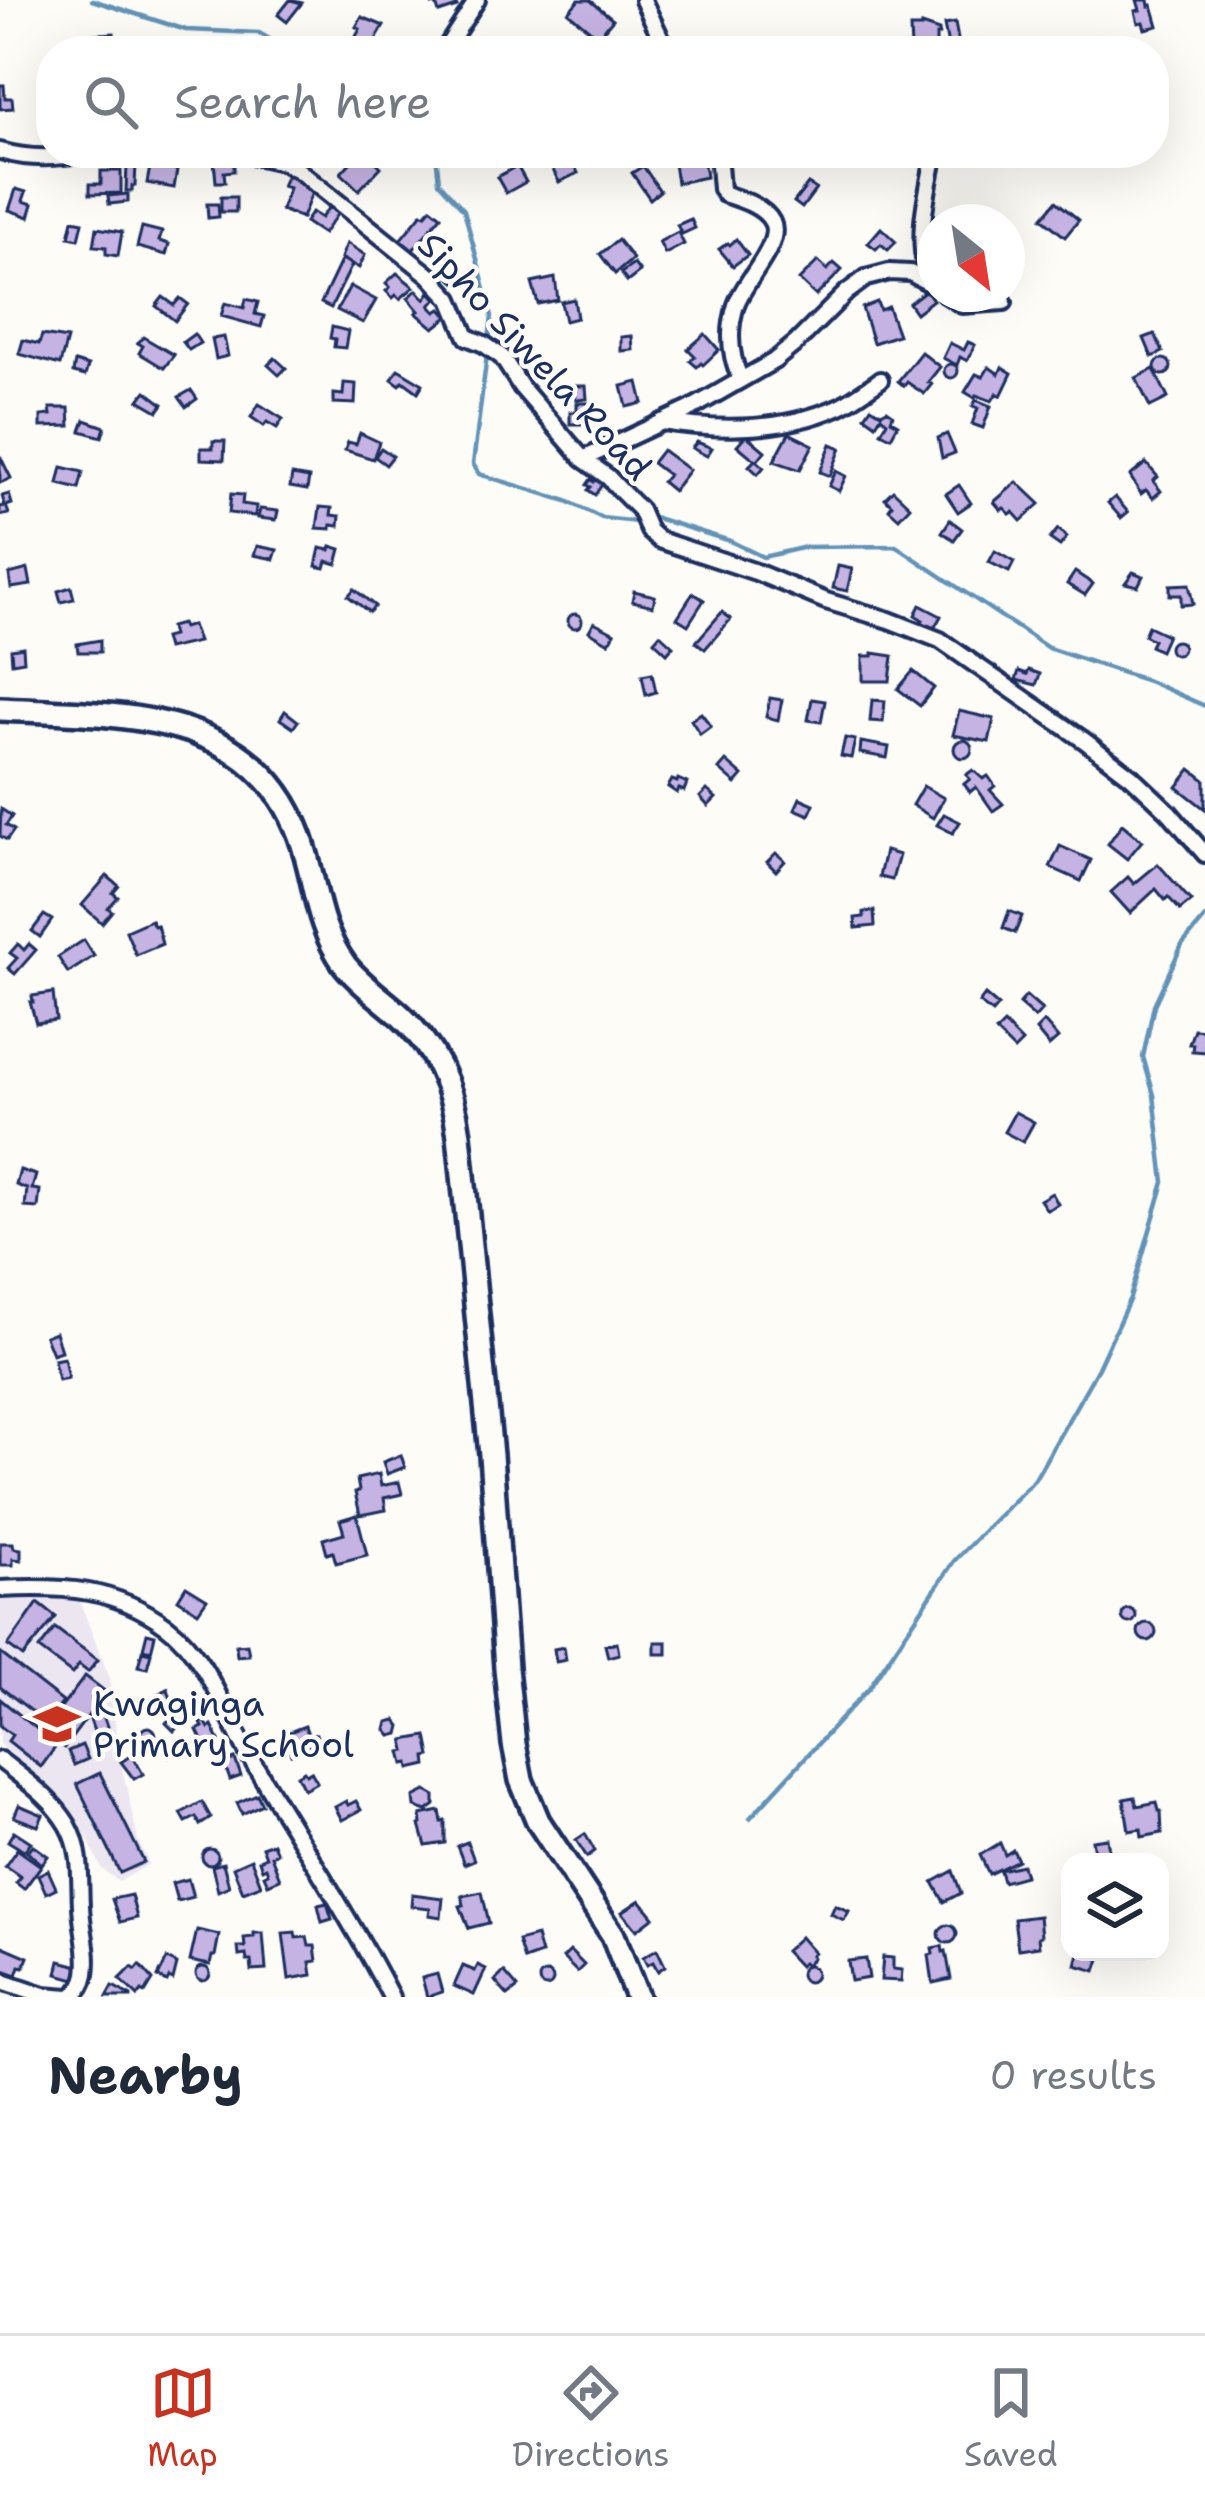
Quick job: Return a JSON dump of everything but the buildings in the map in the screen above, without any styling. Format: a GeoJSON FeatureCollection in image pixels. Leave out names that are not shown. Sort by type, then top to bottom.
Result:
{"type":"FeatureCollection","features":[{"type":"Feature","properties":{"kind":"street"},"geometry":{"type":"LineString","coordinates":[[454,36],[477,0]]}},
{"type":"Feature","properties":{"kind":"street"},"geometry":{"type":"LineString","coordinates":[[644,0],[660,36]]}},
{"type":"Feature","properties":{"kind":"street"},"geometry":{"type":"LineString","coordinates":[[0,151],[36,158]]}},
{"type":"Feature","properties":{"kind":"street"},"geometry":{"type":"LineString","coordinates":[[0,160],[22,157]]}},
{"type":"Feature","properties":{"kind":"street","name":"Sipho Siwela Road"},"geometry":{"type":"LineString","coordinates":[[294,168],[429,275],[451,299],[467,337],[502,357],[521,387],[583,459],[640,510],[649,531],[659,540],[940,640],[1132,777],[1205,854]]}},
{"type":"Feature","properties":{"kind":"street"},"geometry":{"type":"LineString","coordinates":[[719,168],[721,189],[758,208],[774,225],[768,250],[736,304],[732,358],[740,378]]}},
{"type":"Feature","properties":{"kind":"street"},"geometry":{"type":"LineString","coordinates":[[926,204],[932,168]]}},
{"type":"Feature","properties":{"kind":"street"},"geometry":{"type":"LineString","coordinates":[[583,459],[690,409],[774,361],[866,278],[889,272],[917,276]]}},
{"type":"Feature","properties":{"kind":"street"},"geometry":{"type":"LineString","coordinates":[[661,422],[720,429],[788,421],[842,405],[880,380]]}},
{"type":"Feature","properties":{"kind":"street"},"geometry":{"type":"LineString","coordinates":[[0,709],[174,724],[219,742],[250,764],[282,799],[295,823],[317,909],[334,947],[349,970],[416,1031],[442,1071],[460,1136],[506,1668],[521,1780],[538,1821],[614,1935],[638,1997]]}},
{"type":"Feature","properties":{"kind":"street"},"geometry":{"type":"LineString","coordinates":[[0,1588],[90,1590],[142,1611],[179,1636],[196,1657],[392,1997]]}},
{"type":"Feature","properties":{"kind":"street"},"geometry":{"type":"LineString","coordinates":[[0,1760],[51,1803],[70,1829],[76,1843],[88,1956],[83,1984],[70,1997],[44,1995],[0,1980]]}},
{"type":"Feature","properties":{"kind":"shaded area","name":"Kwaginga Primary School"},"geometry":{"type":"Polygon","coordinates":[[[78,1597],[110,1679],[118,1750],[138,1840],[149,1864],[119,1882],[102,1869],[82,1827],[51,1788],[0,1744],[0,1599],[78,1597]]]}},
{"type":"Feature","properties":{"kind":"waterway"},"geometry":{"type":"LineString","coordinates":[[92,0],[186,30],[264,36]]}},
{"type":"Feature","properties":{"kind":"waterway"},"geometry":{"type":"LineString","coordinates":[[438,168],[439,182],[464,210],[492,316],[473,464],[479,474],[567,501],[602,518],[637,522],[653,517],[730,541],[763,557],[806,547],[896,546],[1048,648],[1148,681],[1205,706]]}},
{"type":"Feature","properties":{"kind":"waterway"},"geometry":{"type":"LineString","coordinates":[[750,1818],[869,1688],[954,1561],[1035,1479],[1098,1368],[1130,1298],[1164,1182],[1154,1095],[1143,1057],[1154,1005],[1182,945],[1205,918]]}},
{"type":"Feature","properties":{"kind":"place","name":"Kwaginga Primary School"},"geometry":{"type":"Point","coordinates":[57,1724]}}]}
